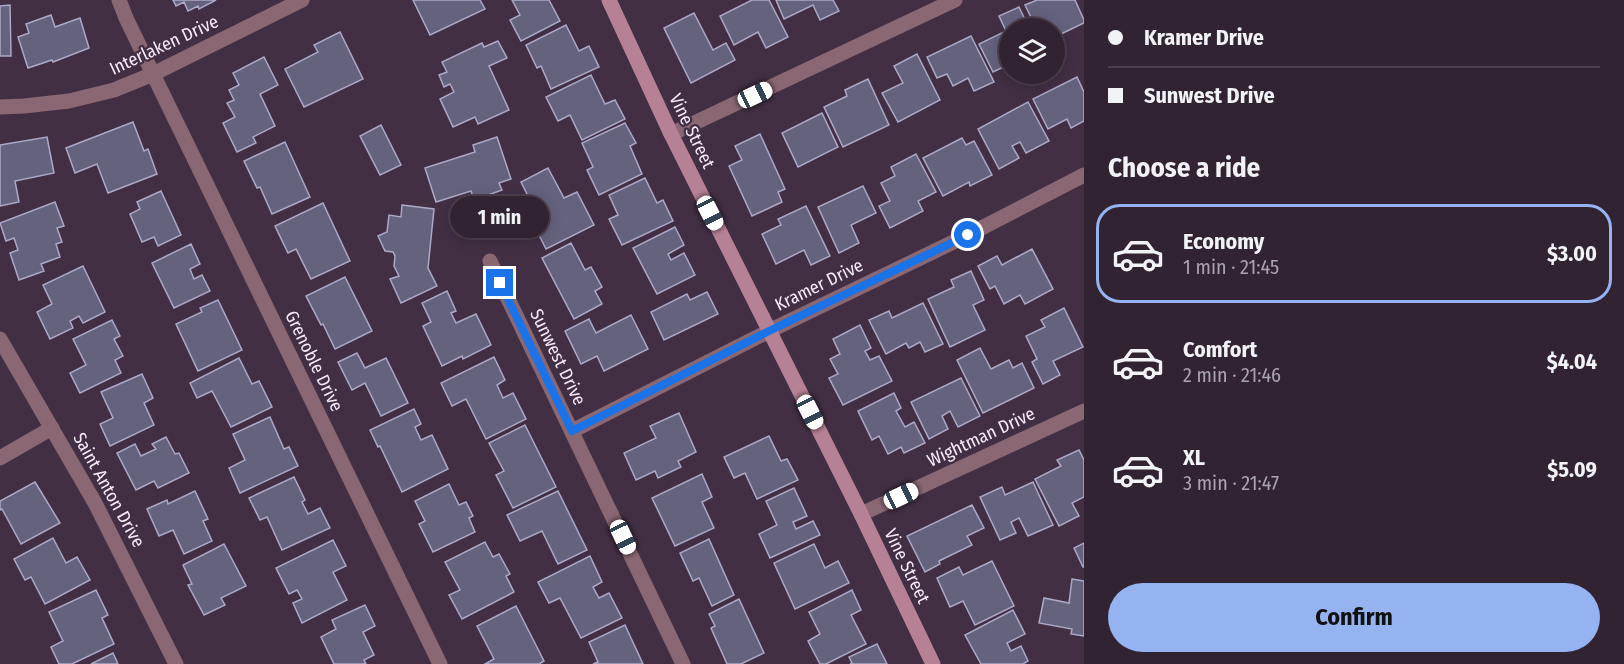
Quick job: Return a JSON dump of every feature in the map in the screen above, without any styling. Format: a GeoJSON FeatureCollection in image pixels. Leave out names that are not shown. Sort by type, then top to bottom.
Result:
{"type":"FeatureCollection","features":[{"type":"Feature","properties":{"kind":"street","name":"Grenoble Drive"},"geometry":{"type":"LineString","coordinates":[[119,0],[440,664]]}},
{"type":"Feature","properties":{"kind":"street","name":"Interlaken Drive"},"geometry":{"type":"LineString","coordinates":[[0,106],[69,101],[114,90],[153,74],[302,0]]}},
{"type":"Feature","properties":{"kind":"street","name":"Vine Street"},"geometry":{"type":"LineString","coordinates":[[609,0],[671,134],[861,514],[933,664]]}},
{"type":"Feature","properties":{"kind":"street"},"geometry":{"type":"LineString","coordinates":[[671,134],[956,0]]}},
{"type":"Feature","properties":{"kind":"street","name":"Kramer Drive"},"geometry":{"type":"LineString","coordinates":[[572,431],[1084,175]]}},
{"type":"Feature","properties":{"kind":"street","name":"Sunwest Drive"},"geometry":{"type":"LineString","coordinates":[[490,261],[683,664]]}},
{"type":"Feature","properties":{"kind":"street","name":"Saint Anton Drive"},"geometry":{"type":"LineString","coordinates":[[0,339],[95,503],[176,664]]}},
{"type":"Feature","properties":{"kind":"street","name":"Wightman Drive"},"geometry":{"type":"LineString","coordinates":[[861,514],[1084,411]]}},
{"type":"Feature","properties":{"kind":"street"},"geometry":{"type":"LineString","coordinates":[[0,458],[52,428]]}},
{"type":"Feature","properties":{"kind":"building"},"geometry":{"type":"Polygon","coordinates":[[[173,0],[216,0],[199,9],[198,6],[188,11],[184,2],[176,6],[173,0]]]}},
{"type":"Feature","properties":{"kind":"building"},"geometry":{"type":"Polygon","coordinates":[[[413,0],[480,0],[485,9],[430,35],[413,0]]]}},
{"type":"Feature","properties":{"kind":"building"},"geometry":{"type":"Polygon","coordinates":[[[512,0],[549,0],[560,21],[521,41],[510,20],[520,15],[512,0]]]}},
{"type":"Feature","properties":{"kind":"building"},"geometry":{"type":"Polygon","coordinates":[[[752,0],[769,0],[788,37],[766,48],[758,32],[734,45],[720,16],[752,0]]]}},
{"type":"Feature","properties":{"kind":"building"},"geometry":{"type":"Polygon","coordinates":[[[776,0],[833,0],[839,11],[820,20],[813,5],[784,19],[776,0]]]}},
{"type":"Feature","properties":{"kind":"building"},"geometry":{"type":"Polygon","coordinates":[[[1037,0],[1075,0],[1084,23],[1065,32],[1065,18],[1031,18],[1025,5],[1037,0]]]}},
{"type":"Feature","properties":{"kind":"building"},"geometry":{"type":"Polygon","coordinates":[[[10,5],[11,56],[0,56],[0,6],[10,5]]]}},
{"type":"Feature","properties":{"kind":"building"},"geometry":{"type":"Polygon","coordinates":[[[1019,7],[1024,18],[1000,18],[999,16],[1019,7]]]}},
{"type":"Feature","properties":{"kind":"building"},"geometry":{"type":"Polygon","coordinates":[[[694,13],[713,50],[726,43],[735,60],[691,83],[664,28],[694,13]]]}},
{"type":"Feature","properties":{"kind":"building"},"geometry":{"type":"Polygon","coordinates":[[[51,15],[55,27],[80,18],[89,48],[53,62],[52,60],[28,68],[18,37],[29,33],[26,24],[51,15]]]}},
{"type":"Feature","properties":{"kind":"building"},"geometry":{"type":"Polygon","coordinates":[[[566,25],[579,51],[589,46],[599,67],[551,89],[541,66],[537,68],[526,45],[566,25]]]}},
{"type":"Feature","properties":{"kind":"building"},"geometry":{"type":"Polygon","coordinates":[[[340,32],[363,79],[304,107],[285,69],[318,52],[314,45],[340,32]]]}},
{"type":"Feature","properties":{"kind":"building"},"geometry":{"type":"Polygon","coordinates":[[[999,34],[999,69],[993,72],[979,44],[999,34]]]}},
{"type":"Feature","properties":{"kind":"building"},"geometry":{"type":"Polygon","coordinates":[[[971,36],[994,82],[974,91],[968,78],[953,86],[947,74],[937,78],[927,57],[971,36]]]}},
{"type":"Feature","properties":{"kind":"building"},"geometry":{"type":"Polygon","coordinates":[[[498,41],[507,58],[489,66],[509,110],[478,124],[475,117],[453,127],[440,99],[454,92],[450,84],[444,87],[439,75],[447,72],[442,62],[482,43],[484,47],[498,41]]]}},
{"type":"Feature","properties":{"kind":"building"},"geometry":{"type":"Polygon","coordinates":[[[917,54],[940,100],[898,122],[882,93],[903,83],[894,66],[917,54]]]}},
{"type":"Feature","properties":{"kind":"building"},"geometry":{"type":"Polygon","coordinates":[[[264,57],[278,85],[260,94],[275,126],[253,137],[256,143],[237,152],[223,123],[235,117],[227,103],[234,100],[229,90],[239,85],[233,73],[264,57]]]}},
{"type":"Feature","properties":{"kind":"building"},"geometry":{"type":"Polygon","coordinates":[[[591,75],[605,104],[615,100],[625,119],[582,140],[570,115],[558,121],[546,97],[591,75]]]}},
{"type":"Feature","properties":{"kind":"building"},"geometry":{"type":"Polygon","coordinates":[[[1077,77],[1084,92],[1084,121],[1071,128],[1067,119],[1048,129],[1033,99],[1077,77]]]}},
{"type":"Feature","properties":{"kind":"building"},"geometry":{"type":"Polygon","coordinates":[[[868,79],[889,125],[843,147],[824,107],[847,96],[845,90],[868,79]]]}},
{"type":"Feature","properties":{"kind":"building"},"geometry":{"type":"Polygon","coordinates":[[[1028,102],[1049,141],[1026,153],[1020,142],[1012,146],[1019,158],[999,169],[978,129],[1028,102]]]}},
{"type":"Feature","properties":{"kind":"building"},"geometry":{"type":"Polygon","coordinates":[[[822,113],[838,147],[798,167],[782,133],[822,113]]]}},
{"type":"Feature","properties":{"kind":"building"},"geometry":{"type":"Polygon","coordinates":[[[133,122],[144,151],[148,149],[157,174],[108,193],[97,164],[75,173],[66,148],[133,122]]]}},
{"type":"Feature","properties":{"kind":"building"},"geometry":{"type":"Polygon","coordinates":[[[625,123],[636,143],[630,146],[642,174],[599,195],[587,170],[593,167],[582,143],[625,123]]]}},
{"type":"Feature","properties":{"kind":"building"},"geometry":{"type":"Polygon","coordinates":[[[381,125],[401,165],[380,175],[360,136],[381,125]]]}},
{"type":"Feature","properties":{"kind":"building"},"geometry":{"type":"Polygon","coordinates":[[[760,134],[785,189],[778,192],[782,202],[752,216],[729,166],[742,160],[735,146],[760,134]]]}},
{"type":"Feature","properties":{"kind":"building"},"geometry":{"type":"Polygon","coordinates":[[[47,137],[54,173],[15,181],[19,202],[0,206],[0,145],[47,137]]]}},
{"type":"Feature","properties":{"kind":"building"},"geometry":{"type":"Polygon","coordinates":[[[497,137],[511,179],[499,183],[502,190],[474,200],[471,191],[436,202],[425,168],[475,152],[473,145],[497,137]]]}},
{"type":"Feature","properties":{"kind":"building"},"geometry":{"type":"Polygon","coordinates":[[[962,138],[966,145],[974,141],[992,175],[970,186],[969,182],[943,196],[923,158],[962,138]]]}},
{"type":"Feature","properties":{"kind":"building"},"geometry":{"type":"Polygon","coordinates":[[[285,142],[310,197],[272,214],[260,187],[257,188],[244,161],[285,142]]]}},
{"type":"Feature","properties":{"kind":"building"},"geometry":{"type":"Polygon","coordinates":[[[916,154],[936,192],[918,201],[923,211],[890,228],[879,206],[890,201],[881,183],[895,176],[891,167],[916,154]]]}},
{"type":"Feature","properties":{"kind":"building"},"geometry":{"type":"Polygon","coordinates":[[[548,168],[564,198],[577,192],[594,225],[546,249],[529,215],[536,212],[521,182],[548,168]]]}},
{"type":"Feature","properties":{"kind":"building"},"geometry":{"type":"Polygon","coordinates":[[[645,178],[657,203],[663,200],[673,221],[622,245],[609,219],[618,215],[609,195],[645,178]]]}},
{"type":"Feature","properties":{"kind":"building"},"geometry":{"type":"Polygon","coordinates":[[[863,186],[876,213],[851,225],[859,243],[839,253],[818,207],[863,186]]]}},
{"type":"Feature","properties":{"kind":"building"},"geometry":{"type":"Polygon","coordinates":[[[161,191],[181,235],[158,246],[154,237],[142,242],[130,214],[140,209],[137,202],[161,191]]]}},
{"type":"Feature","properties":{"kind":"building"},"geometry":{"type":"Polygon","coordinates":[[[55,202],[64,226],[57,228],[62,242],[56,244],[60,257],[41,264],[44,271],[19,280],[10,253],[18,250],[14,238],[6,241],[0,223],[55,202]]]}},
{"type":"Feature","properties":{"kind":"building"},"geometry":{"type":"Polygon","coordinates":[[[323,203],[350,261],[311,279],[296,249],[288,253],[275,226],[323,203]]]}},
{"type":"Feature","properties":{"kind":"building"},"geometry":{"type":"Polygon","coordinates":[[[402,205],[434,209],[428,268],[437,286],[401,303],[390,279],[399,276],[394,266],[395,256],[393,252],[385,251],[378,236],[387,232],[389,215],[401,217],[402,205]]]}},
{"type":"Feature","properties":{"kind":"building"},"geometry":{"type":"Polygon","coordinates":[[[806,206],[830,256],[811,265],[804,250],[776,264],[762,234],[781,225],[778,219],[806,206]]]}},
{"type":"Feature","properties":{"kind":"building"},"geometry":{"type":"Polygon","coordinates":[[[675,227],[684,245],[668,254],[671,260],[684,253],[695,275],[657,294],[633,248],[675,227]]]}},
{"type":"Feature","properties":{"kind":"building"},"geometry":{"type":"Polygon","coordinates":[[[571,243],[585,270],[591,267],[602,287],[595,291],[602,304],[574,319],[542,258],[571,243]]]}},
{"type":"Feature","properties":{"kind":"building"},"geometry":{"type":"Polygon","coordinates":[[[191,244],[200,264],[190,269],[194,279],[202,275],[210,291],[174,308],[152,263],[191,244]]]}},
{"type":"Feature","properties":{"kind":"building"},"geometry":{"type":"Polygon","coordinates":[[[1032,249],[1053,289],[1025,304],[1020,295],[1004,304],[995,286],[990,289],[978,266],[997,256],[1002,265],[1032,249]]]}},
{"type":"Feature","properties":{"kind":"building"},"geometry":{"type":"Polygon","coordinates":[[[83,266],[105,312],[83,323],[79,316],[70,321],[73,328],[50,339],[37,312],[52,304],[43,285],[83,266]]]}},
{"type":"Feature","properties":{"kind":"building"},"geometry":{"type":"Polygon","coordinates":[[[971,271],[984,300],[973,305],[985,330],[950,347],[928,299],[954,287],[951,280],[971,271]]]}},
{"type":"Feature","properties":{"kind":"building"},"geometry":{"type":"Polygon","coordinates":[[[345,277],[372,331],[335,349],[306,296],[345,277]]]}},
{"type":"Feature","properties":{"kind":"building"},"geometry":{"type":"Polygon","coordinates":[[[447,291],[456,311],[451,313],[456,323],[476,314],[491,345],[463,359],[462,356],[442,366],[423,326],[431,322],[422,303],[447,291]]]}},
{"type":"Feature","properties":{"kind":"building"},"geometry":{"type":"Polygon","coordinates":[[[707,292],[718,314],[664,340],[651,312],[687,294],[690,300],[707,292]]]}},
{"type":"Feature","properties":{"kind":"building"},"geometry":{"type":"Polygon","coordinates":[[[218,300],[242,350],[198,371],[176,324],[202,312],[200,308],[218,300]]]}},
{"type":"Feature","properties":{"kind":"building"},"geometry":{"type":"Polygon","coordinates":[[[923,303],[943,344],[925,352],[920,342],[909,348],[906,343],[886,354],[869,320],[889,311],[892,318],[923,303]]]}},
{"type":"Feature","properties":{"kind":"building"},"geometry":{"type":"Polygon","coordinates":[[[1064,308],[1083,347],[1053,361],[1060,375],[1043,384],[1032,362],[1037,359],[1026,336],[1045,327],[1041,320],[1064,308]]]}},
{"type":"Feature","properties":{"kind":"building"},"geometry":{"type":"Polygon","coordinates":[[[631,315],[648,349],[604,371],[597,356],[581,364],[565,331],[589,319],[596,333],[631,315]]]}},
{"type":"Feature","properties":{"kind":"building"},"geometry":{"type":"Polygon","coordinates":[[[112,320],[120,336],[114,339],[123,356],[115,360],[121,373],[80,393],[70,373],[86,365],[73,339],[112,320]]]}},
{"type":"Feature","properties":{"kind":"building"},"geometry":{"type":"Polygon","coordinates":[[[860,325],[871,348],[865,351],[870,360],[879,356],[892,381],[843,405],[829,378],[838,374],[830,359],[840,354],[833,339],[860,325]]]}},
{"type":"Feature","properties":{"kind":"building"},"geometry":{"type":"Polygon","coordinates":[[[980,348],[991,369],[1009,360],[1013,368],[1022,363],[1034,388],[983,413],[957,360],[980,348]]]}},
{"type":"Feature","properties":{"kind":"building"},"geometry":{"type":"Polygon","coordinates":[[[357,353],[365,368],[386,358],[408,403],[381,416],[365,383],[352,390],[338,362],[357,353]]]}},
{"type":"Feature","properties":{"kind":"building"},"geometry":{"type":"Polygon","coordinates":[[[494,357],[505,380],[497,385],[503,398],[513,393],[526,419],[486,439],[466,399],[452,406],[441,383],[494,357]]]}},
{"type":"Feature","properties":{"kind":"building"},"geometry":{"type":"Polygon","coordinates":[[[239,358],[252,384],[259,381],[272,407],[231,427],[212,391],[197,398],[190,383],[239,358]]]}},
{"type":"Feature","properties":{"kind":"building"},"geometry":{"type":"Polygon","coordinates":[[[142,374],[153,398],[144,403],[154,425],[110,446],[100,424],[113,418],[101,392],[142,374]]]}},
{"type":"Feature","properties":{"kind":"building"},"geometry":{"type":"Polygon","coordinates":[[[961,378],[980,416],[958,427],[950,411],[942,416],[948,429],[929,439],[911,402],[961,378]]]}},
{"type":"Feature","properties":{"kind":"building"},"geometry":{"type":"Polygon","coordinates":[[[894,393],[901,408],[896,411],[905,427],[914,422],[925,443],[904,453],[901,447],[888,454],[879,436],[872,440],[858,411],[894,393]]]}},
{"type":"Feature","properties":{"kind":"building"},"geometry":{"type":"Polygon","coordinates":[[[414,409],[421,424],[415,427],[421,440],[432,435],[448,469],[402,492],[370,430],[414,409]]]}},
{"type":"Feature","properties":{"kind":"building"},"geometry":{"type":"Polygon","coordinates":[[[679,413],[696,452],[678,461],[681,467],[658,478],[655,471],[636,480],[624,453],[656,438],[650,426],[679,413]]]}},
{"type":"Feature","properties":{"kind":"building"},"geometry":{"type":"Polygon","coordinates":[[[270,417],[284,449],[289,447],[298,466],[240,493],[229,468],[245,460],[233,434],[270,417]]]}},
{"type":"Feature","properties":{"kind":"building"},"geometry":{"type":"Polygon","coordinates":[[[525,425],[556,487],[513,508],[496,475],[504,471],[489,443],[525,425]]]}},
{"type":"Feature","properties":{"kind":"building"},"geometry":{"type":"Polygon","coordinates":[[[769,436],[781,461],[787,459],[798,480],[757,499],[745,473],[734,478],[724,457],[769,436]]]}},
{"type":"Feature","properties":{"kind":"building"},"geometry":{"type":"Polygon","coordinates":[[[166,437],[175,454],[179,453],[189,473],[158,488],[154,481],[136,490],[117,453],[135,444],[141,456],[156,449],[152,444],[166,437]]]}},
{"type":"Feature","properties":{"kind":"building"},"geometry":{"type":"Polygon","coordinates":[[[1079,450],[1084,460],[1084,497],[1072,503],[1079,516],[1059,526],[1035,479],[1061,466],[1057,460],[1079,450]]]}},
{"type":"Feature","properties":{"kind":"building"},"geometry":{"type":"Polygon","coordinates":[[[702,474],[712,497],[702,502],[714,528],[675,546],[652,498],[702,474]]]}},
{"type":"Feature","properties":{"kind":"building"},"geometry":{"type":"Polygon","coordinates":[[[294,477],[305,500],[302,502],[308,514],[320,508],[330,528],[282,550],[267,517],[260,520],[249,498],[294,477]]]}},
{"type":"Feature","properties":{"kind":"building"},"geometry":{"type":"Polygon","coordinates":[[[35,482],[60,523],[21,544],[2,509],[0,510],[0,501],[35,482]]]}},
{"type":"Feature","properties":{"kind":"building"},"geometry":{"type":"Polygon","coordinates":[[[1033,482],[1053,525],[1028,536],[1019,518],[1011,522],[1016,533],[1000,540],[980,497],[1002,487],[1005,495],[1033,482]]]}},
{"type":"Feature","properties":{"kind":"building"},"geometry":{"type":"Polygon","coordinates":[[[449,484],[459,505],[466,502],[473,516],[469,518],[475,532],[433,552],[419,524],[425,521],[415,501],[449,484]]]}},
{"type":"Feature","properties":{"kind":"building"},"geometry":{"type":"Polygon","coordinates":[[[794,488],[807,516],[793,522],[796,529],[813,521],[820,535],[770,558],[759,534],[777,525],[766,501],[794,488]]]}},
{"type":"Feature","properties":{"kind":"building"},"geometry":{"type":"Polygon","coordinates":[[[195,491],[208,519],[203,521],[212,541],[184,554],[173,530],[159,536],[147,509],[167,500],[168,504],[195,491]]]}},
{"type":"Feature","properties":{"kind":"building"},"geometry":{"type":"Polygon","coordinates":[[[558,491],[587,550],[558,564],[542,531],[520,541],[507,515],[558,491]]]}},
{"type":"Feature","properties":{"kind":"building"},"geometry":{"type":"Polygon","coordinates":[[[972,505],[984,528],[967,536],[972,545],[939,561],[940,564],[925,572],[907,536],[972,505]]]}},
{"type":"Feature","properties":{"kind":"building"},"geometry":{"type":"Polygon","coordinates":[[[53,538],[66,563],[77,557],[90,580],[45,604],[31,577],[25,580],[14,559],[53,538]]]}},
{"type":"Feature","properties":{"kind":"building"},"geometry":{"type":"Polygon","coordinates":[[[709,539],[734,595],[712,606],[699,578],[693,581],[680,553],[709,539]]]}},
{"type":"Feature","properties":{"kind":"building"},"geometry":{"type":"Polygon","coordinates":[[[333,540],[346,566],[333,572],[347,600],[302,623],[293,603],[302,599],[297,590],[289,594],[276,568],[333,540]]]}},
{"type":"Feature","properties":{"kind":"building"},"geometry":{"type":"Polygon","coordinates":[[[485,542],[493,557],[499,554],[510,574],[506,576],[514,592],[462,619],[449,595],[460,590],[445,562],[485,542]]]}},
{"type":"Feature","properties":{"kind":"building"},"geometry":{"type":"Polygon","coordinates":[[[1084,543],[1084,567],[1083,567],[1074,548],[1084,543]]]}},
{"type":"Feature","properties":{"kind":"building"},"geometry":{"type":"Polygon","coordinates":[[[224,544],[246,586],[221,598],[225,605],[204,615],[188,585],[192,584],[183,565],[224,544]]]}},
{"type":"Feature","properties":{"kind":"building"},"geometry":{"type":"Polygon","coordinates":[[[814,544],[825,568],[838,561],[849,583],[795,609],[774,563],[814,544]]]}},
{"type":"Feature","properties":{"kind":"building"},"geometry":{"type":"Polygon","coordinates":[[[590,556],[602,582],[593,587],[599,598],[609,593],[622,618],[581,638],[560,598],[549,603],[538,582],[590,556]]]}},
{"type":"Feature","properties":{"kind":"building"},"geometry":{"type":"Polygon","coordinates":[[[992,561],[1014,606],[975,625],[963,601],[950,607],[937,578],[959,567],[963,575],[992,561]]]}},
{"type":"Feature","properties":{"kind":"building"},"geometry":{"type":"Polygon","coordinates":[[[1072,579],[1084,581],[1084,636],[1071,634],[1072,629],[1039,623],[1044,598],[1069,603],[1072,579]]]}},
{"type":"Feature","properties":{"kind":"building"},"geometry":{"type":"Polygon","coordinates":[[[96,590],[108,615],[102,618],[114,644],[72,664],[59,664],[51,647],[63,641],[49,612],[96,590]]]}},
{"type":"Feature","properties":{"kind":"building"},"geometry":{"type":"Polygon","coordinates":[[[852,590],[861,610],[851,615],[866,644],[826,664],[820,664],[808,641],[820,634],[809,612],[852,590]]]}},
{"type":"Feature","properties":{"kind":"building"},"geometry":{"type":"Polygon","coordinates":[[[739,599],[764,653],[741,664],[727,664],[711,628],[715,626],[709,614],[739,599]]]}},
{"type":"Feature","properties":{"kind":"building"},"geometry":{"type":"Polygon","coordinates":[[[365,605],[375,626],[363,632],[374,655],[364,660],[366,664],[334,664],[321,637],[336,629],[332,620],[365,605]]]}},
{"type":"Feature","properties":{"kind":"building"},"geometry":{"type":"Polygon","coordinates":[[[516,606],[544,661],[539,664],[485,664],[494,659],[477,626],[516,606]]]}},
{"type":"Feature","properties":{"kind":"building"},"geometry":{"type":"Polygon","coordinates":[[[1013,610],[1025,634],[1007,643],[1011,651],[1021,646],[1028,661],[1023,664],[981,664],[965,635],[1013,610]]]}},
{"type":"Feature","properties":{"kind":"building"},"geometry":{"type":"Polygon","coordinates":[[[625,625],[643,664],[593,664],[598,662],[589,642],[625,625]]]}},
{"type":"Feature","properties":{"kind":"building"},"geometry":{"type":"Polygon","coordinates":[[[877,644],[887,664],[850,664],[852,663],[849,657],[877,644]]]}},
{"type":"Feature","properties":{"kind":"building"},"geometry":{"type":"Polygon","coordinates":[[[113,653],[118,664],[91,664],[113,653]]]}},
{"type":"Feature","properties":{"kind":"route"},"geometry":{"type":"LineString","coordinates":[[500,283],[572,431],[769,331],[968,235]]}}]}
